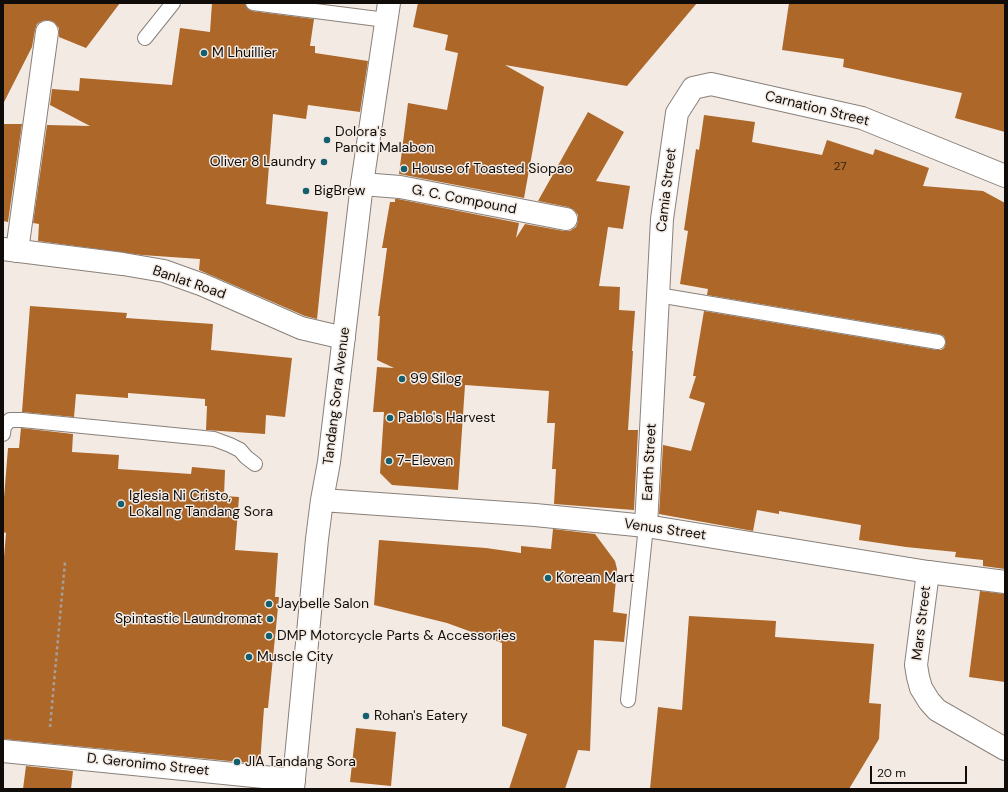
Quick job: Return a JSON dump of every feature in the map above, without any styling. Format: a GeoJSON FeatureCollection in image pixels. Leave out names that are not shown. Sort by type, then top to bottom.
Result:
{"type":"FeatureCollection","features":[{"type":"Feature","properties":{"kind":"street","name":"Tandang Sora Avenue"},"geometry":{"type":"LineString","coordinates":[[293,785],[316,547],[329,462],[362,184],[388,12]]}},
{"type":"Feature","properties":{"kind":"street"},"geometry":{"type":"LineString","coordinates":[[10,250],[46,32]]}},
{"type":"Feature","properties":{"kind":"street","name":"Carnation Street"},"geometry":{"type":"LineString","coordinates":[[693,88],[711,84],[862,118],[1005,176]]}},
{"type":"Feature","properties":{"kind":"street","name":"Camia Street"},"geometry":{"type":"LineString","coordinates":[[658,295],[662,219],[677,113],[693,88]]}},
{"type":"Feature","properties":{"kind":"street","name":"G. C. Compound"},"geometry":{"type":"LineString","coordinates":[[362,184],[400,188],[566,219]]}},
{"type":"Feature","properties":{"kind":"street","name":"Banlat Road"},"geometry":{"type":"LineString","coordinates":[[10,250],[123,264],[164,271],[203,285],[301,328],[344,338]]}},
{"type":"Feature","properties":{"kind":"street","name":"Earth Street"},"geometry":{"type":"LineString","coordinates":[[646,526],[658,295]]}},
{"type":"Feature","properties":{"kind":"street","name":"Venus Street"},"geometry":{"type":"LineString","coordinates":[[322,500],[535,515],[646,526],[928,572],[1005,582]]}},
{"type":"Feature","properties":{"kind":"street","name":"Mars Street"},"geometry":{"type":"LineString","coordinates":[[928,572],[916,664],[921,688],[937,710],[1005,749]]}},
{"type":"Feature","properties":{"kind":"street","name":"D. Geronimo Street"},"geometry":{"type":"LineString","coordinates":[[3,751],[293,785]]}},
{"type":"Feature","properties":{"kind":"lane"},"geometry":{"type":"LineString","coordinates":[[146,38],[173,3]]}},
{"type":"Feature","properties":{"kind":"lane"},"geometry":{"type":"LineString","coordinates":[[253,3],[388,12]]}},
{"type":"Feature","properties":{"kind":"lane"},"geometry":{"type":"LineString","coordinates":[[658,295],[938,342]]}},
{"type":"Feature","properties":{"kind":"lane"},"geometry":{"type":"LineString","coordinates":[[3,434],[4,426],[10,420],[22,420],[214,439],[240,450],[255,464]]}},
{"type":"Feature","properties":{"kind":"lane","name":"Earth Street"},"geometry":{"type":"LineString","coordinates":[[628,700],[646,526]]}},
{"type":"Feature","properties":{"kind":"path"},"geometry":{"type":"LineString","coordinates":[[47,755],[65,562]]}},
{"type":"Feature","properties":{"kind":"building"},"geometry":{"type":"Polygon","coordinates":[[[3,3],[120,3],[86,48],[59,37],[59,28],[54,22],[48,20],[37,24],[32,47],[3,104],[3,3]]]}},
{"type":"Feature","properties":{"kind":"building"},"geometry":{"type":"Polygon","coordinates":[[[212,3],[245,3],[248,9],[252,11],[314,19],[310,46],[315,46],[315,53],[368,61],[360,112],[308,105],[306,119],[273,114],[266,204],[328,212],[317,319],[305,316],[199,270],[200,259],[142,255],[38,241],[39,224],[33,223],[47,125],[90,126],[50,105],[52,89],[79,91],[80,78],[172,85],[180,28],[210,32],[212,3]]]}},
{"type":"Feature","properties":{"kind":"building"},"geometry":{"type":"Polygon","coordinates":[[[418,3],[697,3],[627,86],[505,65],[544,87],[524,198],[399,174],[408,103],[447,110],[458,53],[445,50],[448,35],[413,27],[418,3]]]}},
{"type":"Feature","properties":{"kind":"building"},"geometry":{"type":"Polygon","coordinates":[[[789,3],[1005,3],[1005,132],[955,118],[962,93],[843,67],[844,59],[782,50],[789,3]]]}},
{"type":"Feature","properties":{"kind":"building"},"geometry":{"type":"Polygon","coordinates":[[[588,112],[624,132],[596,181],[630,186],[623,229],[608,227],[599,286],[620,287],[619,310],[635,311],[628,430],[638,430],[634,510],[554,504],[556,469],[552,469],[555,423],[547,423],[549,391],[465,385],[458,490],[392,485],[380,473],[384,412],[373,412],[377,367],[394,368],[377,360],[380,316],[378,316],[387,248],[382,248],[390,202],[395,202],[395,199],[398,199],[519,223],[516,238],[525,224],[570,231],[576,227],[578,221],[578,215],[574,210],[568,207],[538,201],[588,112]]]}},
{"type":"Feature","properties":{"kind":"building"},"geometry":{"type":"Polygon","coordinates":[[[704,115],[755,122],[752,142],[822,155],[827,140],[873,155],[875,149],[929,168],[923,186],[983,191],[1005,203],[1005,569],[983,566],[983,560],[955,557],[956,552],[859,540],[861,525],[779,511],[779,514],[757,510],[753,531],[659,514],[663,445],[691,451],[705,403],[689,398],[696,376],[693,376],[704,311],[937,350],[944,348],[946,343],[944,336],[939,334],[707,295],[708,289],[680,284],[688,231],[684,230],[696,149],[699,150],[704,115]]]}},
{"type":"Feature","properties":{"kind":"building"},"geometry":{"type":"Polygon","coordinates":[[[3,124],[22,124],[8,222],[3,221],[3,124]]]}},
{"type":"Feature","properties":{"kind":"building"},"geometry":{"type":"Polygon","coordinates":[[[30,306],[127,313],[126,318],[213,324],[211,350],[292,358],[285,417],[266,415],[265,434],[206,430],[207,406],[205,406],[205,399],[128,393],[128,398],[76,394],[74,417],[22,412],[30,306]]]}},
{"type":"Feature","properties":{"kind":"building"},"geometry":{"type":"Polygon","coordinates":[[[21,428],[73,434],[72,452],[119,455],[118,469],[191,474],[192,467],[225,470],[224,496],[239,497],[235,550],[278,553],[275,597],[279,597],[268,708],[264,708],[260,764],[3,739],[3,569],[6,533],[3,532],[3,510],[8,448],[19,448],[21,428]]]}},
{"type":"Feature","properties":{"kind":"building"},"geometry":{"type":"Polygon","coordinates":[[[553,529],[595,534],[615,561],[617,569],[613,612],[627,614],[624,642],[594,640],[590,751],[578,750],[565,789],[509,789],[527,734],[502,726],[502,643],[447,623],[374,605],[379,540],[486,548],[521,553],[521,546],[551,549],[553,529]]]}},
{"type":"Feature","properties":{"kind":"building"},"geometry":{"type":"Polygon","coordinates":[[[980,591],[1005,594],[1005,682],[969,677],[980,591]]]}},
{"type":"Feature","properties":{"kind":"building"},"geometry":{"type":"Polygon","coordinates":[[[689,616],[776,621],[775,637],[874,644],[869,703],[881,704],[879,739],[849,789],[650,789],[658,707],[682,710],[689,616]]]}},
{"type":"Feature","properties":{"kind":"building"},"geometry":{"type":"Polygon","coordinates":[[[356,728],[396,732],[391,786],[350,782],[356,728]]]}},
{"type":"Feature","properties":{"kind":"building"},"geometry":{"type":"Polygon","coordinates":[[[26,766],[73,771],[71,789],[23,789],[26,766]]]}},
{"type":"Feature","properties":{"kind":"place","name":"M Lhuillier"},"geometry":{"type":"Point","coordinates":[204,53]}},
{"type":"Feature","properties":{"kind":"place","name":"Dolora's Pancit Malabon"},"geometry":{"type":"Point","coordinates":[327,140]}},
{"type":"Feature","properties":{"kind":"place","name":"Oliver 8 Laundry"},"geometry":{"type":"Point","coordinates":[324,162]}},
{"type":"Feature","properties":{"kind":"place","name":"House of Toasted Siopao"},"geometry":{"type":"Point","coordinates":[404,169]}},
{"type":"Feature","properties":{"kind":"place","name":"BigBrew"},"geometry":{"type":"Point","coordinates":[306,191]}},
{"type":"Feature","properties":{"kind":"place","name":"99 Silog"},"geometry":{"type":"Point","coordinates":[402,379]}},
{"type":"Feature","properties":{"kind":"place","name":"Pablo's Harvest"},"geometry":{"type":"Point","coordinates":[390,418]}},
{"type":"Feature","properties":{"kind":"place","name":"7-Eleven"},"geometry":{"type":"Point","coordinates":[389,461]}},
{"type":"Feature","properties":{"kind":"place","name":"Iglesia Ni Cristo, Lokal ng Tandang Sora"},"geometry":{"type":"Point","coordinates":[121,504]}},
{"type":"Feature","properties":{"kind":"place","name":"Korean Mart"},"geometry":{"type":"Point","coordinates":[548,578]}},
{"type":"Feature","properties":{"kind":"place","name":"Jaybelle Salon"},"geometry":{"type":"Point","coordinates":[269,604]}},
{"type":"Feature","properties":{"kind":"place","name":"Spintastic Laundromat"},"geometry":{"type":"Point","coordinates":[270,619]}},
{"type":"Feature","properties":{"kind":"place","name":"DMP Motorcycle Parts & Accessories"},"geometry":{"type":"Point","coordinates":[269,636]}},
{"type":"Feature","properties":{"kind":"place","name":"Muscle City"},"geometry":{"type":"Point","coordinates":[249,657]}},
{"type":"Feature","properties":{"kind":"place","name":"Rohan's Eatery"},"geometry":{"type":"Point","coordinates":[366,716]}},
{"type":"Feature","properties":{"kind":"place","name":"JIA Tandang Sora"},"geometry":{"type":"Point","coordinates":[237,762]}}]}
